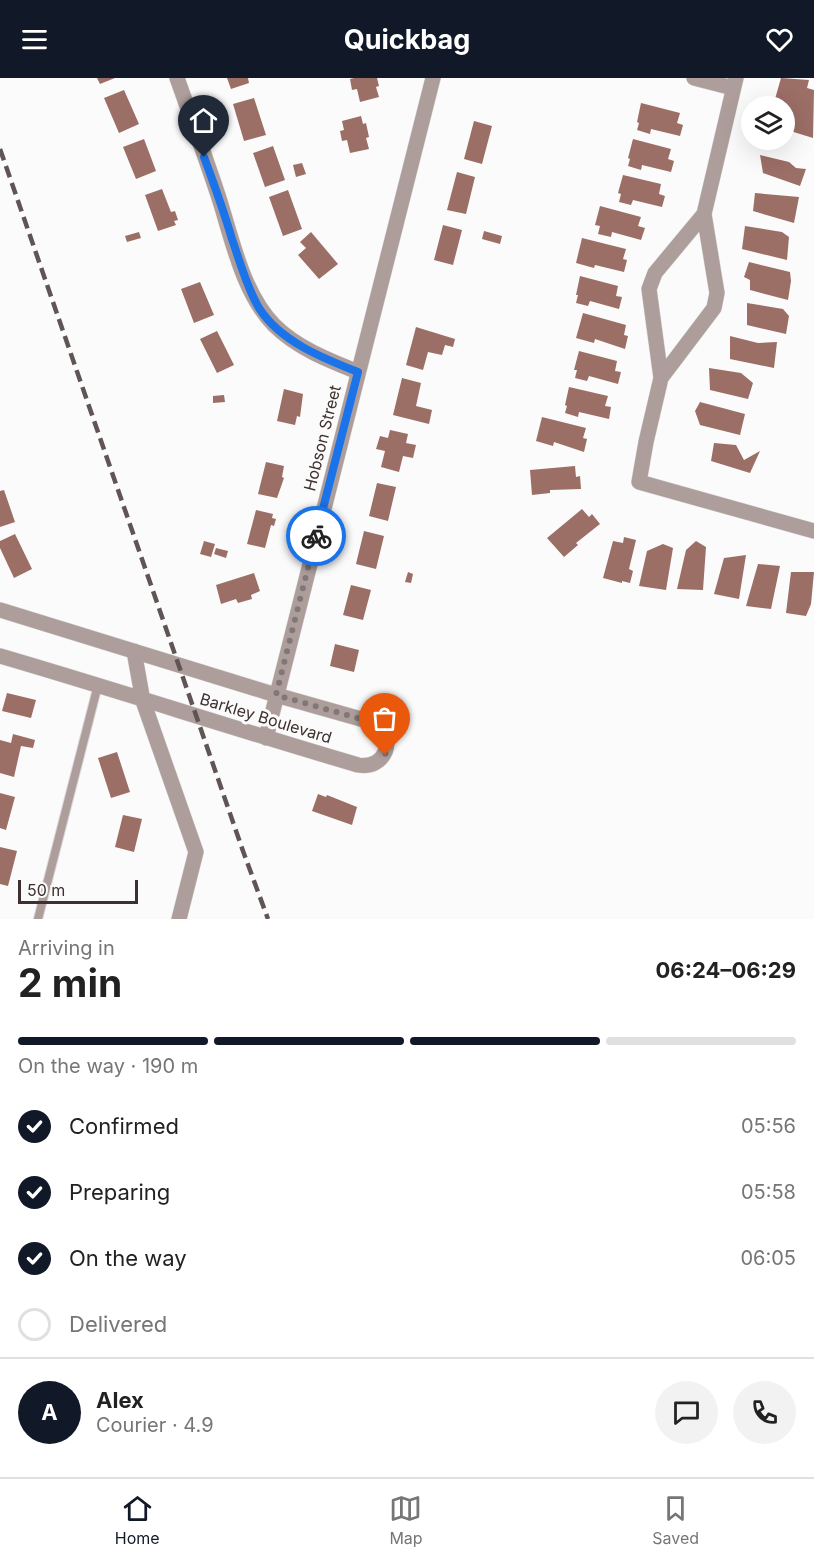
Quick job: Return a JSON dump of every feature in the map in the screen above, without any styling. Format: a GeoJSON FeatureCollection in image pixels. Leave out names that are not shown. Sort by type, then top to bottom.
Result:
{"type":"FeatureCollection","features":[{"type":"Feature","properties":{"kind":"street"},"geometry":{"type":"LineString","coordinates":[[177,78],[243,272],[259,308],[291,339],[323,358],[358,372]]}},
{"type":"Feature","properties":{"kind":"street","name":"Hobson Street"},"geometry":{"type":"LineString","coordinates":[[266,738],[433,78]]}},
{"type":"Feature","properties":{"kind":"street"},"geometry":{"type":"LineString","coordinates":[[661,378],[714,309],[717,293],[704,214],[735,83],[694,78]]}},
{"type":"Feature","properties":{"kind":"street"},"geometry":{"type":"LineString","coordinates":[[704,214],[655,273],[650,289],[661,378],[639,482],[814,531]]}},
{"type":"Feature","properties":{"kind":"street","name":"Barkley Boulevard"},"geometry":{"type":"LineString","coordinates":[[0,610],[375,723],[384,731],[388,743],[387,749],[385,755],[376,763],[364,766],[0,656]]}},
{"type":"Feature","properties":{"kind":"street"},"geometry":{"type":"LineString","coordinates":[[134,651],[142,698],[196,852],[179,919]]}},
{"type":"Feature","properties":{"kind":"lane"},"geometry":{"type":"LineString","coordinates":[[38,919],[98,685]]}},
{"type":"Feature","properties":{"kind":"building"},"geometry":{"type":"Polygon","coordinates":[[[97,78],[115,78],[100,84],[97,78]]]}},
{"type":"Feature","properties":{"kind":"building"},"geometry":{"type":"Polygon","coordinates":[[[227,78],[248,78],[249,83],[231,89],[227,78]]]}},
{"type":"Feature","properties":{"kind":"building"},"geometry":{"type":"Polygon","coordinates":[[[377,78],[379,86],[376,87],[379,97],[360,102],[357,89],[352,90],[350,79],[377,78]]]}},
{"type":"Feature","properties":{"kind":"building"},"geometry":{"type":"Polygon","coordinates":[[[781,78],[809,80],[807,88],[814,90],[813,138],[795,132],[795,96],[776,96],[781,78]]]}},
{"type":"Feature","properties":{"kind":"building"},"geometry":{"type":"Polygon","coordinates":[[[124,90],[139,124],[119,133],[104,98],[124,90]]]}},
{"type":"Feature","properties":{"kind":"building"},"geometry":{"type":"Polygon","coordinates":[[[254,98],[266,135],[244,141],[233,104],[254,98]]]}},
{"type":"Feature","properties":{"kind":"building"},"geometry":{"type":"Polygon","coordinates":[[[641,103],[680,113],[677,123],[683,125],[680,136],[651,129],[650,134],[637,130],[641,103]]]}},
{"type":"Feature","properties":{"kind":"building"},"geometry":{"type":"Polygon","coordinates":[[[361,116],[363,124],[366,123],[369,149],[350,153],[347,140],[342,141],[340,131],[344,130],[342,121],[361,116]]]}},
{"type":"Feature","properties":{"kind":"building"},"geometry":{"type":"Polygon","coordinates":[[[474,121],[492,126],[482,164],[464,159],[474,121]]]}},
{"type":"Feature","properties":{"kind":"building"},"geometry":{"type":"Polygon","coordinates":[[[144,139],[156,171],[136,179],[123,147],[144,139]]]}},
{"type":"Feature","properties":{"kind":"building"},"geometry":{"type":"Polygon","coordinates":[[[633,139],[671,149],[668,159],[674,161],[671,172],[642,165],[641,170],[628,166],[633,139]]]}},
{"type":"Feature","properties":{"kind":"building"},"geometry":{"type":"Polygon","coordinates":[[[273,146],[285,180],[265,187],[253,153],[273,146]]]}},
{"type":"Feature","properties":{"kind":"building"},"geometry":{"type":"Polygon","coordinates":[[[760,155],[789,162],[796,168],[806,169],[800,186],[763,173],[760,155]]]}},
{"type":"Feature","properties":{"kind":"building"},"geometry":{"type":"Polygon","coordinates":[[[302,163],[306,174],[296,177],[293,165],[302,163]]]}},
{"type":"Feature","properties":{"kind":"building"},"geometry":{"type":"Polygon","coordinates":[[[457,172],[475,177],[466,214],[447,210],[457,172]]]}},
{"type":"Feature","properties":{"kind":"building"},"geometry":{"type":"Polygon","coordinates":[[[623,175],[661,184],[659,194],[665,196],[662,207],[633,200],[631,205],[619,202],[621,194],[618,193],[623,175]]]}},
{"type":"Feature","properties":{"kind":"building"},"geometry":{"type":"Polygon","coordinates":[[[162,189],[171,212],[175,211],[178,220],[174,221],[176,225],[158,231],[145,195],[162,189]]]}},
{"type":"Feature","properties":{"kind":"building"},"geometry":{"type":"Polygon","coordinates":[[[288,190],[302,229],[283,236],[269,197],[288,190]]]}},
{"type":"Feature","properties":{"kind":"building"},"geometry":{"type":"Polygon","coordinates":[[[755,193],[799,197],[794,223],[753,211],[755,193]]]}},
{"type":"Feature","properties":{"kind":"building"},"geometry":{"type":"Polygon","coordinates":[[[600,206],[641,217],[638,226],[645,228],[641,240],[612,232],[611,237],[598,234],[600,226],[595,225],[600,206]]]}},
{"type":"Feature","properties":{"kind":"building"},"geometry":{"type":"Polygon","coordinates":[[[443,225],[462,230],[453,265],[434,260],[443,225]]]}},
{"type":"Feature","properties":{"kind":"building"},"geometry":{"type":"Polygon","coordinates":[[[745,226],[782,232],[789,237],[787,260],[742,249],[745,226]]]}},
{"type":"Feature","properties":{"kind":"building"},"geometry":{"type":"Polygon","coordinates":[[[484,231],[502,236],[500,244],[482,239],[484,231]]]}},
{"type":"Feature","properties":{"kind":"building"},"geometry":{"type":"Polygon","coordinates":[[[139,232],[141,238],[127,242],[125,236],[139,232]]]}},
{"type":"Feature","properties":{"kind":"building"},"geometry":{"type":"Polygon","coordinates":[[[311,232],[338,264],[319,279],[298,255],[306,248],[300,242],[311,232]]]}},
{"type":"Feature","properties":{"kind":"building"},"geometry":{"type":"Polygon","coordinates":[[[582,238],[626,249],[623,259],[627,260],[624,272],[576,263],[582,238]]]}},
{"type":"Feature","properties":{"kind":"building"},"geometry":{"type":"Polygon","coordinates":[[[749,262],[790,272],[788,300],[750,290],[750,280],[744,277],[749,262]]]}},
{"type":"Feature","properties":{"kind":"building"},"geometry":{"type":"Polygon","coordinates":[[[580,276],[618,286],[616,296],[622,297],[619,309],[590,301],[588,306],[576,303],[580,276]]]}},
{"type":"Feature","properties":{"kind":"building"},"geometry":{"type":"Polygon","coordinates":[[[200,282],[214,315],[194,323],[181,289],[200,282]]]}},
{"type":"Feature","properties":{"kind":"building"},"geometry":{"type":"Polygon","coordinates":[[[747,303],[783,309],[789,316],[786,334],[747,325],[747,303]]]}},
{"type":"Feature","properties":{"kind":"building"},"geometry":{"type":"Polygon","coordinates":[[[583,313],[626,325],[624,335],[628,336],[625,349],[595,339],[594,343],[576,338],[583,313]]]}},
{"type":"Feature","properties":{"kind":"building"},"geometry":{"type":"Polygon","coordinates":[[[416,327],[455,339],[453,347],[445,345],[442,355],[428,352],[423,370],[406,365],[416,327]]]}},
{"type":"Feature","properties":{"kind":"building"},"geometry":{"type":"Polygon","coordinates":[[[217,331],[234,365],[217,373],[200,339],[217,331]]]}},
{"type":"Feature","properties":{"kind":"building"},"geometry":{"type":"Polygon","coordinates":[[[730,336],[758,343],[777,342],[774,368],[730,359],[730,336]]]}},
{"type":"Feature","properties":{"kind":"building"},"geometry":{"type":"Polygon","coordinates":[[[579,351],[617,361],[615,371],[621,372],[618,384],[589,376],[587,381],[575,378],[577,370],[574,370],[579,351]]]}},
{"type":"Feature","properties":{"kind":"building"},"geometry":{"type":"Polygon","coordinates":[[[709,368],[741,373],[753,383],[748,399],[710,390],[709,368]]]}},
{"type":"Feature","properties":{"kind":"building"},"geometry":{"type":"Polygon","coordinates":[[[402,378],[421,383],[416,406],[432,410],[429,424],[393,415],[402,378]]]}},
{"type":"Feature","properties":{"kind":"building"},"geometry":{"type":"Polygon","coordinates":[[[569,387],[608,396],[605,406],[611,407],[609,419],[579,412],[578,417],[565,413],[569,387]]]}},
{"type":"Feature","properties":{"kind":"building"},"geometry":{"type":"Polygon","coordinates":[[[284,389],[303,394],[300,417],[297,416],[295,425],[277,421],[284,389]]]}},
{"type":"Feature","properties":{"kind":"building"},"geometry":{"type":"Polygon","coordinates":[[[224,395],[225,402],[213,403],[213,396],[224,395]]]}},
{"type":"Feature","properties":{"kind":"building"},"geometry":{"type":"Polygon","coordinates":[[[700,402],[745,414],[740,435],[700,425],[695,411],[700,402]]]}},
{"type":"Feature","properties":{"kind":"building"},"geometry":{"type":"Polygon","coordinates":[[[542,417],[586,428],[583,438],[587,439],[584,452],[554,442],[553,446],[536,441],[542,417]]]}},
{"type":"Feature","properties":{"kind":"building"},"geometry":{"type":"Polygon","coordinates":[[[390,430],[408,434],[406,443],[416,445],[413,458],[403,456],[399,472],[381,467],[385,451],[376,449],[380,436],[388,438],[390,430]]]}},
{"type":"Feature","properties":{"kind":"building"},"geometry":{"type":"Polygon","coordinates":[[[714,443],[736,445],[744,460],[760,451],[750,473],[711,461],[714,443]]]}},
{"type":"Feature","properties":{"kind":"building"},"geometry":{"type":"Polygon","coordinates":[[[266,462],[284,466],[282,477],[284,478],[277,498],[258,494],[266,462]]]}},
{"type":"Feature","properties":{"kind":"building"},"geometry":{"type":"Polygon","coordinates":[[[575,466],[576,477],[580,476],[581,489],[550,490],[550,493],[532,495],[530,470],[575,466]]]}},
{"type":"Feature","properties":{"kind":"building"},"geometry":{"type":"Polygon","coordinates":[[[377,483],[396,487],[388,521],[369,516],[377,483]]]}},
{"type":"Feature","properties":{"kind":"building"},"geometry":{"type":"Polygon","coordinates":[[[4,490],[15,522],[0,527],[0,491],[4,490]]]}},
{"type":"Feature","properties":{"kind":"building"},"geometry":{"type":"Polygon","coordinates":[[[582,509],[589,517],[592,514],[600,524],[576,543],[578,545],[564,557],[547,538],[582,509]]]}},
{"type":"Feature","properties":{"kind":"building"},"geometry":{"type":"Polygon","coordinates":[[[256,510],[273,514],[272,518],[276,519],[274,526],[271,525],[265,548],[247,544],[256,510]]]}},
{"type":"Feature","properties":{"kind":"building"},"geometry":{"type":"Polygon","coordinates":[[[364,531],[384,536],[376,569],[356,564],[364,531]]]}},
{"type":"Feature","properties":{"kind":"building"},"geometry":{"type":"Polygon","coordinates":[[[15,534],[32,569],[14,578],[0,548],[0,541],[15,534]]]}},
{"type":"Feature","properties":{"kind":"building"},"geometry":{"type":"Polygon","coordinates":[[[624,537],[636,540],[629,569],[633,571],[630,583],[603,578],[613,541],[623,543],[624,537]]]}},
{"type":"Feature","properties":{"kind":"building"},"geometry":{"type":"Polygon","coordinates":[[[204,541],[215,544],[211,557],[200,554],[204,541]]]}},
{"type":"Feature","properties":{"kind":"building"},"geometry":{"type":"Polygon","coordinates":[[[696,541],[706,547],[703,590],[677,589],[686,550],[696,541]]]}},
{"type":"Feature","properties":{"kind":"building"},"geometry":{"type":"Polygon","coordinates":[[[663,544],[673,548],[666,590],[639,586],[647,551],[663,544]]]}},
{"type":"Feature","properties":{"kind":"building"},"geometry":{"type":"Polygon","coordinates":[[[216,548],[228,551],[226,558],[214,554],[216,548]]]}},
{"type":"Feature","properties":{"kind":"building"},"geometry":{"type":"Polygon","coordinates":[[[746,555],[739,599],[714,594],[724,558],[746,555]]]}},
{"type":"Feature","properties":{"kind":"building"},"geometry":{"type":"Polygon","coordinates":[[[758,564],[780,566],[771,609],[746,606],[758,564]]]}},
{"type":"Feature","properties":{"kind":"building"},"geometry":{"type":"Polygon","coordinates":[[[408,572],[413,574],[411,583],[405,582],[408,572]]]}},
{"type":"Feature","properties":{"kind":"building"},"geometry":{"type":"Polygon","coordinates":[[[791,572],[814,572],[811,604],[806,616],[786,613],[791,572]]]}},
{"type":"Feature","properties":{"kind":"building"},"geometry":{"type":"Polygon","coordinates":[[[254,573],[260,591],[251,595],[252,599],[238,603],[236,599],[221,604],[216,585],[254,573]]]}},
{"type":"Feature","properties":{"kind":"building"},"geometry":{"type":"Polygon","coordinates":[[[351,585],[371,590],[363,620],[343,615],[351,585]]]}},
{"type":"Feature","properties":{"kind":"building"},"geometry":{"type":"Polygon","coordinates":[[[335,644],[359,650],[354,672],[330,666],[335,644]]]}},
{"type":"Feature","properties":{"kind":"building"},"geometry":{"type":"Polygon","coordinates":[[[7,693],[36,700],[31,718],[2,711],[7,693]]]}},
{"type":"Feature","properties":{"kind":"building"},"geometry":{"type":"Polygon","coordinates":[[[13,734],[35,740],[33,748],[21,746],[14,777],[0,773],[0,740],[11,743],[13,734]]]}},
{"type":"Feature","properties":{"kind":"building"},"geometry":{"type":"Polygon","coordinates":[[[117,752],[130,792],[111,798],[98,758],[117,752]]]}},
{"type":"Feature","properties":{"kind":"building"},"geometry":{"type":"Polygon","coordinates":[[[0,793],[15,797],[6,830],[0,828],[0,793]]]}},
{"type":"Feature","properties":{"kind":"building"},"geometry":{"type":"Polygon","coordinates":[[[318,794],[326,797],[327,795],[357,807],[352,825],[312,811],[318,794]]]}},
{"type":"Feature","properties":{"kind":"building"},"geometry":{"type":"Polygon","coordinates":[[[123,815],[142,819],[134,852],[115,847],[123,815]]]}},
{"type":"Feature","properties":{"kind":"building"},"geometry":{"type":"Polygon","coordinates":[[[0,847],[17,851],[8,886],[0,884],[0,847]]]}},
{"type":"Feature","properties":{"kind":"railway"},"geometry":{"type":"LineString","coordinates":[[0,149],[268,919]]}},
{"type":"Feature","properties":{"kind":"way so far"},"geometry":{"type":"LineString","coordinates":[[316,536],[276,695],[375,723],[387,737],[385,755]]}},
{"type":"Feature","properties":{"kind":"route"},"geometry":{"type":"LineString","coordinates":[[204,157],[243,272],[259,308],[291,339],[323,358],[358,372],[316,536]]}}]}
